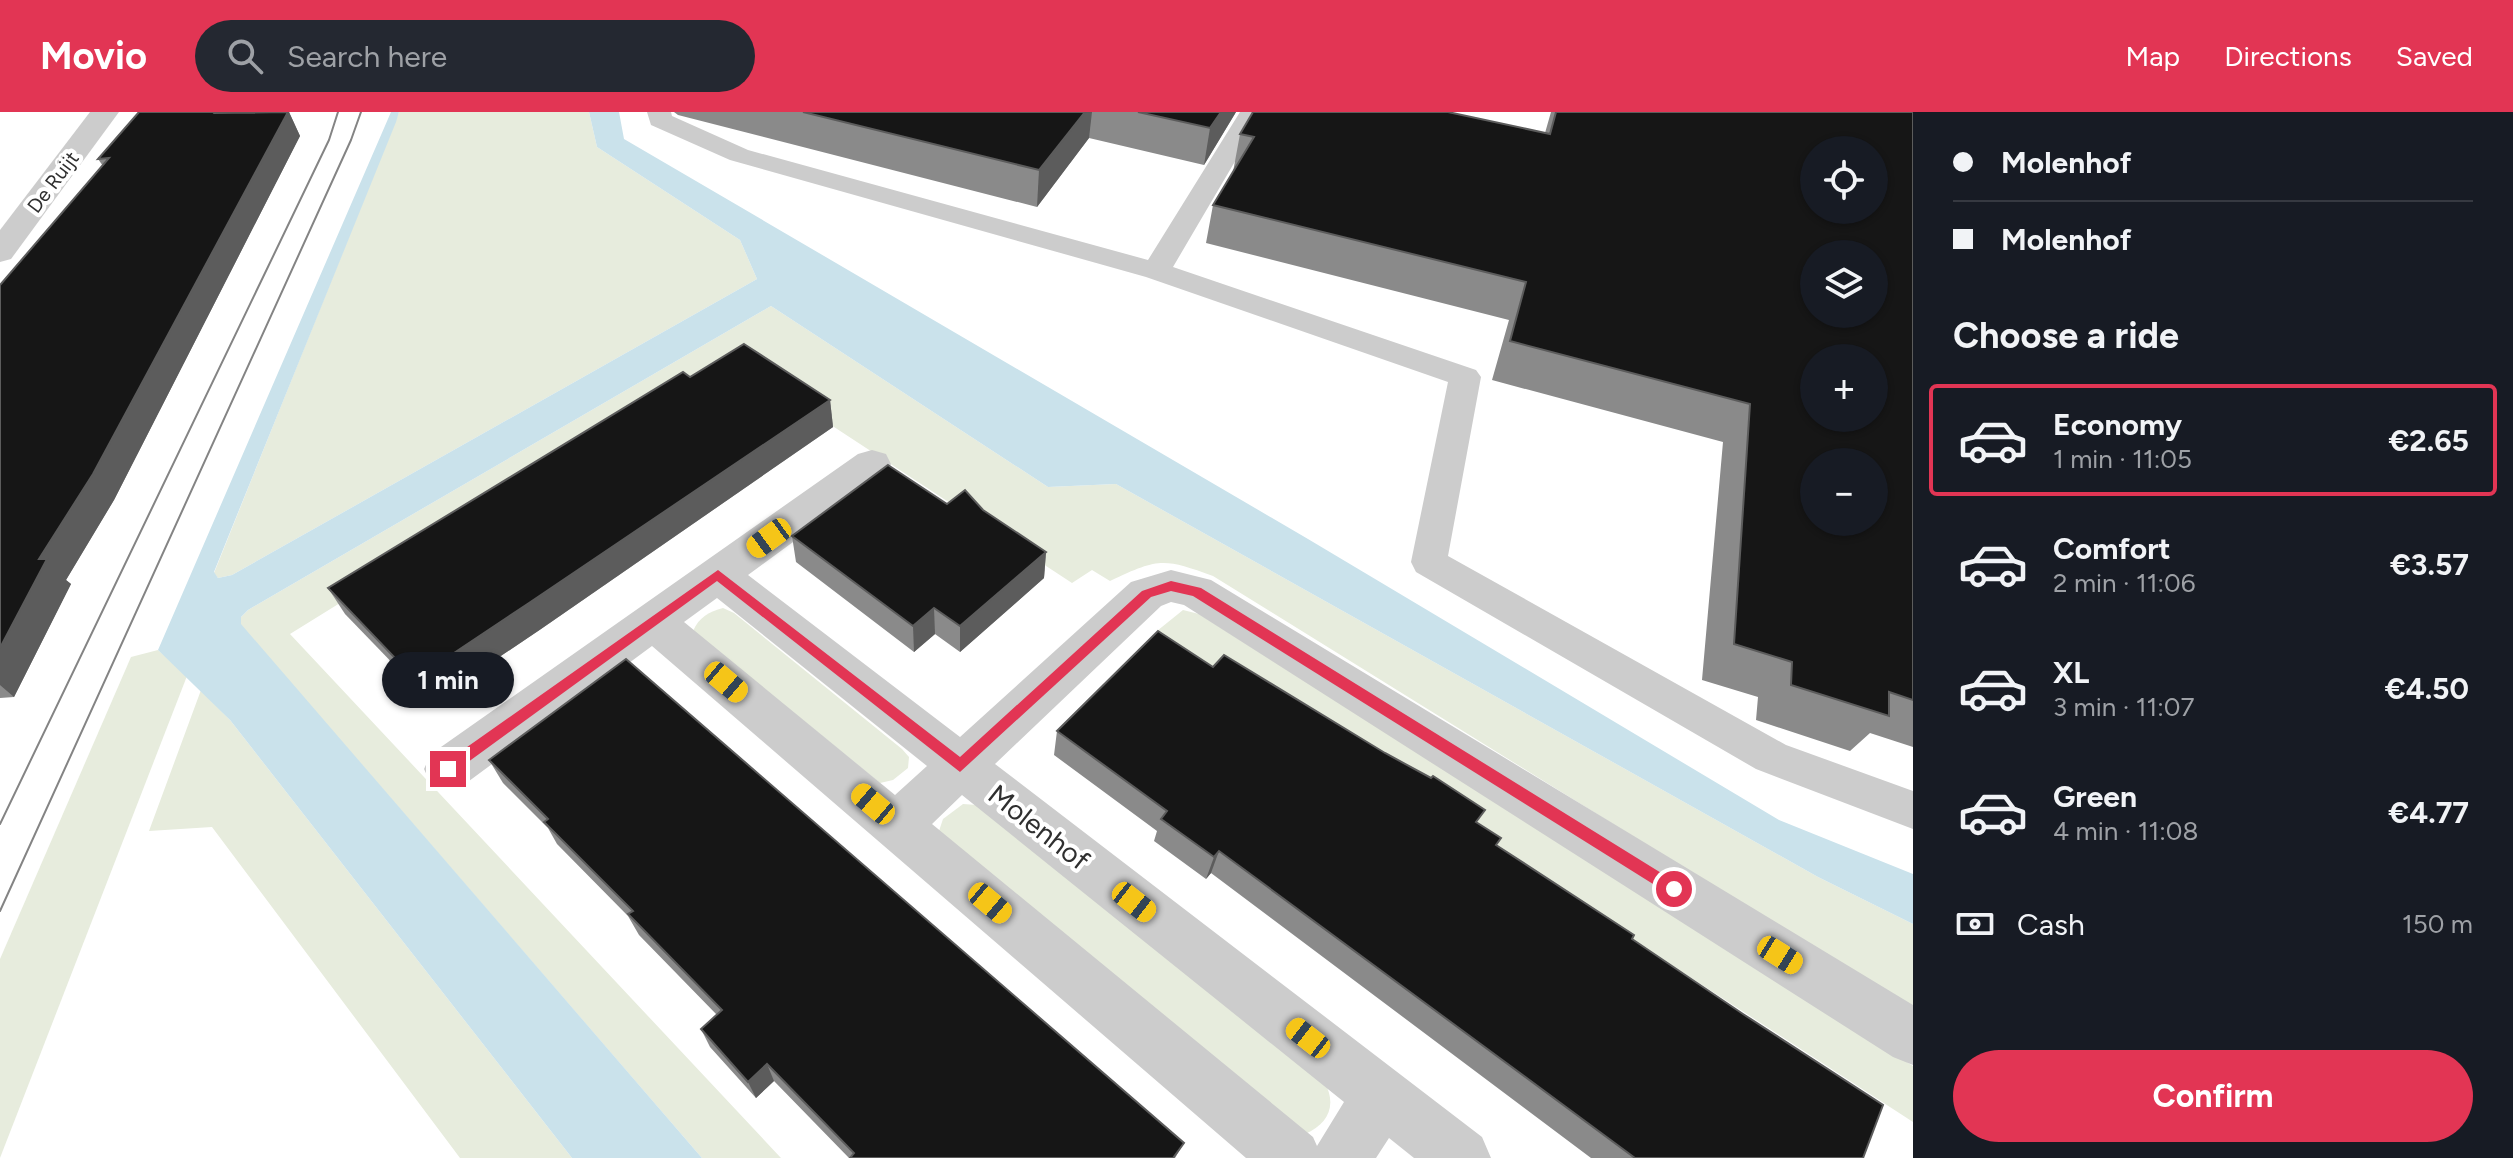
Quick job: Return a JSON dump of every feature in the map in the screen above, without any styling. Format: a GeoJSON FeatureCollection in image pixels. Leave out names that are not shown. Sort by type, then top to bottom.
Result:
{"type":"FeatureCollection","features":[{"type":"Feature","properties":{"kind":"street","name":"De Ruijt"},"geometry":{"type":"LineString","coordinates":[[0,252],[105,112]]}},
{"type":"Feature","properties":{"kind":"street"},"geometry":{"type":"LineString","coordinates":[[448,769],[872,464]]}},
{"type":"Feature","properties":{"kind":"street","name":"Molenhof"},"geometry":{"type":"LineString","coordinates":[[718,575],[1461,1158]]}},
{"type":"Feature","properties":{"kind":"street"},"geometry":{"type":"LineString","coordinates":[[897,825],[1146,594],[1171,586],[1196,592],[1913,1037]]}},
{"type":"Feature","properties":{"kind":"street"},"geometry":{"type":"LineString","coordinates":[[653,621],[1292,1158]]}},
{"type":"Feature","properties":{"kind":"street"},"geometry":{"type":"LineString","coordinates":[[1342,1158],[1382,1096]]}},
{"type":"Feature","properties":{"kind":"lane"},"geometry":{"type":"LineString","coordinates":[[659,112],[660,120],[739,155],[1156,271],[1465,377],[1429,562],[1771,757],[1913,810]]}},
{"type":"Feature","properties":{"kind":"lane"},"geometry":{"type":"LineString","coordinates":[[1156,271],[1252,112]]}},
{"type":"Feature","properties":{"kind":"shaded area"},"geometry":{"type":"Polygon","coordinates":[[[399,112],[589,112],[597,147],[740,240],[757,279],[232,575],[218,578],[214,573],[399,112]]]}},
{"type":"Feature","properties":{"kind":"shaded area"},"geometry":{"type":"Polygon","coordinates":[[[771,306],[1048,487],[1116,484],[1818,877],[1913,924],[1913,1010],[1213,576],[1183,566],[1161,563],[1110,581],[1092,570],[1072,583],[732,360],[290,634],[781,1158],[702,1158],[240,624],[241,617],[248,610],[771,306]]]}},
{"type":"Feature","properties":{"kind":"shaded area"},"geometry":{"type":"Polygon","coordinates":[[[723,608],[734,613],[902,749],[909,757],[908,768],[893,780],[880,783],[693,631],[705,616],[723,608]]]}},
{"type":"Feature","properties":{"kind":"shaded area"},"geometry":{"type":"Polygon","coordinates":[[[1183,610],[1199,614],[1913,1066],[1913,1122],[1157,631],[1183,610]]]}},
{"type":"Feature","properties":{"kind":"shaded area"},"geometry":{"type":"Polygon","coordinates":[[[158,650],[187,676],[0,1158],[0,959],[131,657],[158,650]]]}},
{"type":"Feature","properties":{"kind":"shaded area"},"geometry":{"type":"Polygon","coordinates":[[[201,690],[230,720],[572,1158],[460,1158],[212,827],[149,831],[201,690]]]}},
{"type":"Feature","properties":{"kind":"shaded area"},"geometry":{"type":"Polygon","coordinates":[[[963,804],[977,805],[1325,1083],[1330,1107],[1325,1120],[1305,1134],[939,831],[943,819],[963,804]]]}},
{"type":"Feature","properties":{"kind":"water"},"geometry":{"type":"Polygon","coordinates":[[[391,112],[399,112],[396,122],[214,572],[218,578],[232,575],[757,279],[740,240],[597,147],[589,112],[619,112],[624,139],[1308,539],[1779,820],[1913,874],[1913,924],[1818,877],[1116,484],[1048,487],[771,306],[248,610],[241,617],[241,624],[702,1158],[572,1158],[230,720],[158,650],[391,112]]]}},
{"type":"Feature","properties":{"kind":"building"},"geometry":{"type":"Polygon","coordinates":[[[139,112],[288,112],[93,474],[39,559],[47,559],[0,648],[0,285],[109,158],[98,159],[139,112]]]}},
{"type":"Feature","properties":{"kind":"building"},"geometry":{"type":"Polygon","coordinates":[[[803,112],[1085,112],[1039,170],[803,112]]]}},
{"type":"Feature","properties":{"kind":"building"},"geometry":{"type":"Polygon","coordinates":[[[1138,112],[1221,112],[1210,128],[1138,112]]]}},
{"type":"Feature","properties":{"kind":"building"},"geometry":{"type":"Polygon","coordinates":[[[1253,112],[1448,112],[1550,134],[1556,112],[1913,112],[1913,700],[1889,692],[1889,716],[1791,685],[1792,662],[1734,644],[1750,404],[1510,341],[1526,282],[1213,205],[1254,137],[1240,134],[1253,112]]]}},
{"type":"Feature","properties":{"kind":"building"},"geometry":{"type":"Polygon","coordinates":[[[744,344],[830,400],[415,679],[328,588],[683,372],[690,377],[744,344]]]}},
{"type":"Feature","properties":{"kind":"building"},"geometry":{"type":"Polygon","coordinates":[[[888,465],[947,504],[965,490],[983,510],[1046,552],[960,626],[934,608],[913,626],[792,536],[888,465]]]}},
{"type":"Feature","properties":{"kind":"building"},"geometry":{"type":"Polygon","coordinates":[[[1158,631],[1213,667],[1224,655],[1385,753],[1431,778],[1433,776],[1485,810],[1476,822],[1501,838],[1496,845],[1634,935],[1632,939],[1743,1014],[1883,1105],[1863,1158],[1635,1158],[1219,851],[1214,857],[1161,819],[1167,811],[1057,731],[1158,631]]]}},
{"type":"Feature","properties":{"kind":"building"},"geometry":{"type":"Polygon","coordinates":[[[626,659],[1184,1143],[1173,1158],[850,1158],[854,1153],[767,1064],[748,1082],[701,1029],[722,1010],[628,914],[633,911],[544,822],[548,819],[489,760],[626,659]]]}},
{"type":"Feature","properties":{"kind":"tram line"},"geometry":{"type":"LineString","coordinates":[[0,824],[329,140],[338,112]]}},
{"type":"Feature","properties":{"kind":"tram line"},"geometry":{"type":"LineString","coordinates":[[0,911],[351,140],[361,112]]}},
{"type":"Feature","properties":{"kind":"route"},"geometry":{"type":"LineString","coordinates":[[448,769],[718,575],[960,766],[1146,594],[1171,586],[1196,592],[1674,889]]}}]}
